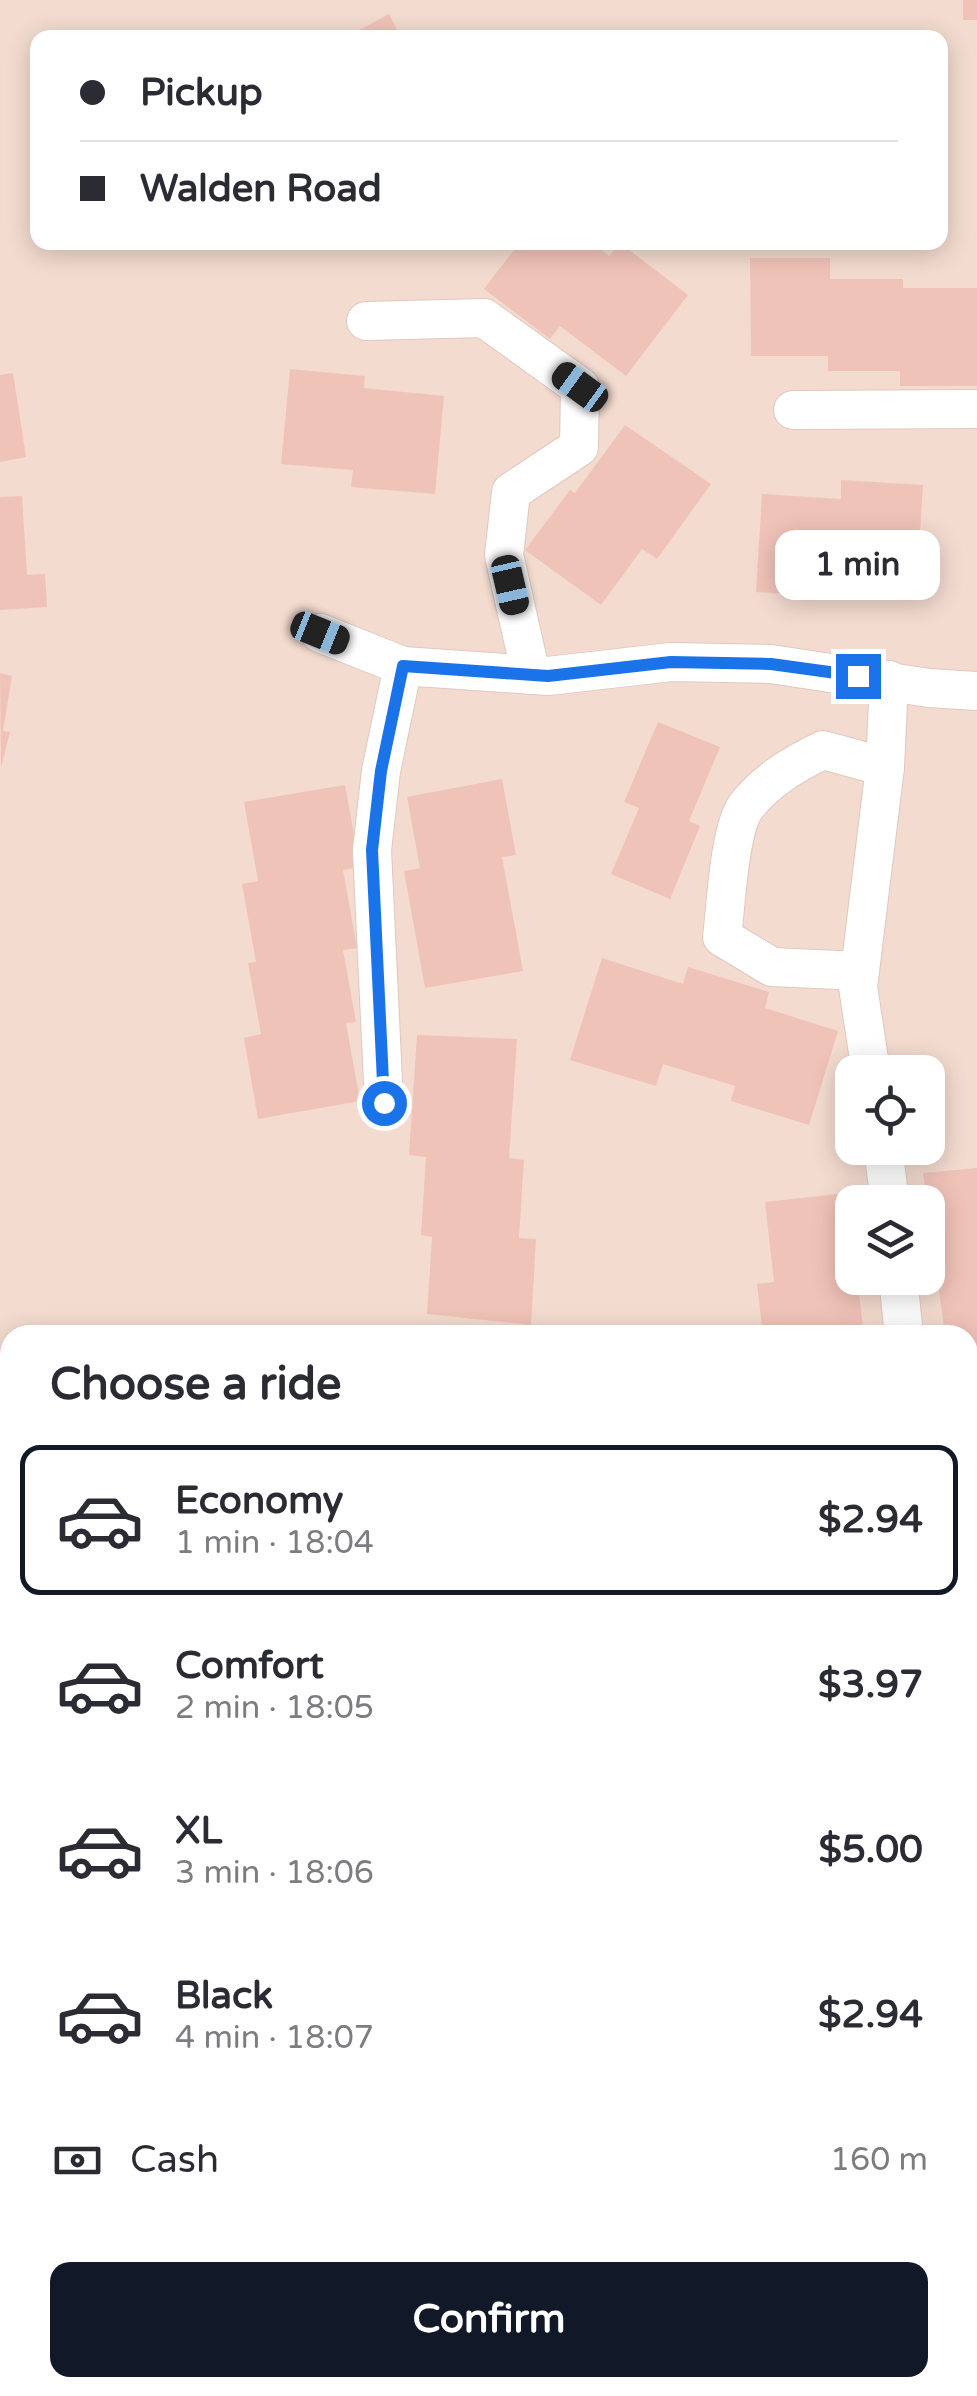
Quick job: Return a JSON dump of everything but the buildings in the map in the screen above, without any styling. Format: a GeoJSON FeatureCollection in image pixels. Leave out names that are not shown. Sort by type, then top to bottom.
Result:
{"type":"FeatureCollection","features":[{"type":"Feature","properties":{"kind":"street"},"geometry":{"type":"LineString","coordinates":[[366,322],[484,318],[580,387],[579,447],[510,492],[504,555],[531,674]]}},
{"type":"Feature","properties":{"kind":"street"},"geometry":{"type":"LineString","coordinates":[[794,410],[977,410]]}},
{"type":"Feature","properties":{"kind":"street"},"geometry":{"type":"LineString","coordinates":[[320,633],[403,666],[548,676],[687,662],[771,664],[930,688],[977,691]]}},
{"type":"Feature","properties":{"kind":"street"},"geometry":{"type":"LineString","coordinates":[[384,1103],[372,850],[381,771],[403,666]]}},
{"type":"Feature","properties":{"kind":"street"},"geometry":{"type":"LineString","coordinates":[[868,1055],[858,987],[885,767],[889,680]]}},
{"type":"Feature","properties":{"kind":"street"},"geometry":{"type":"LineString","coordinates":[[860,971],[772,967],[722,937],[732,852],[744,808],[786,768],[823,750],[885,767]]}},
{"type":"Feature","properties":{"kind":"street"},"geometry":{"type":"LineString","coordinates":[[900,1295],[903,1325]]}},
{"type":"Feature","properties":{"kind":"shaded area"},"geometry":{"type":"Polygon","coordinates":[[[0,0],[977,0],[977,1325],[0,1325],[0,0]]]}},
{"type":"Feature","properties":{"kind":"route"},"geometry":{"type":"LineString","coordinates":[[384,1103],[372,850],[381,771],[403,666],[548,676],[671,662],[771,664],[858,676]]}}]}
